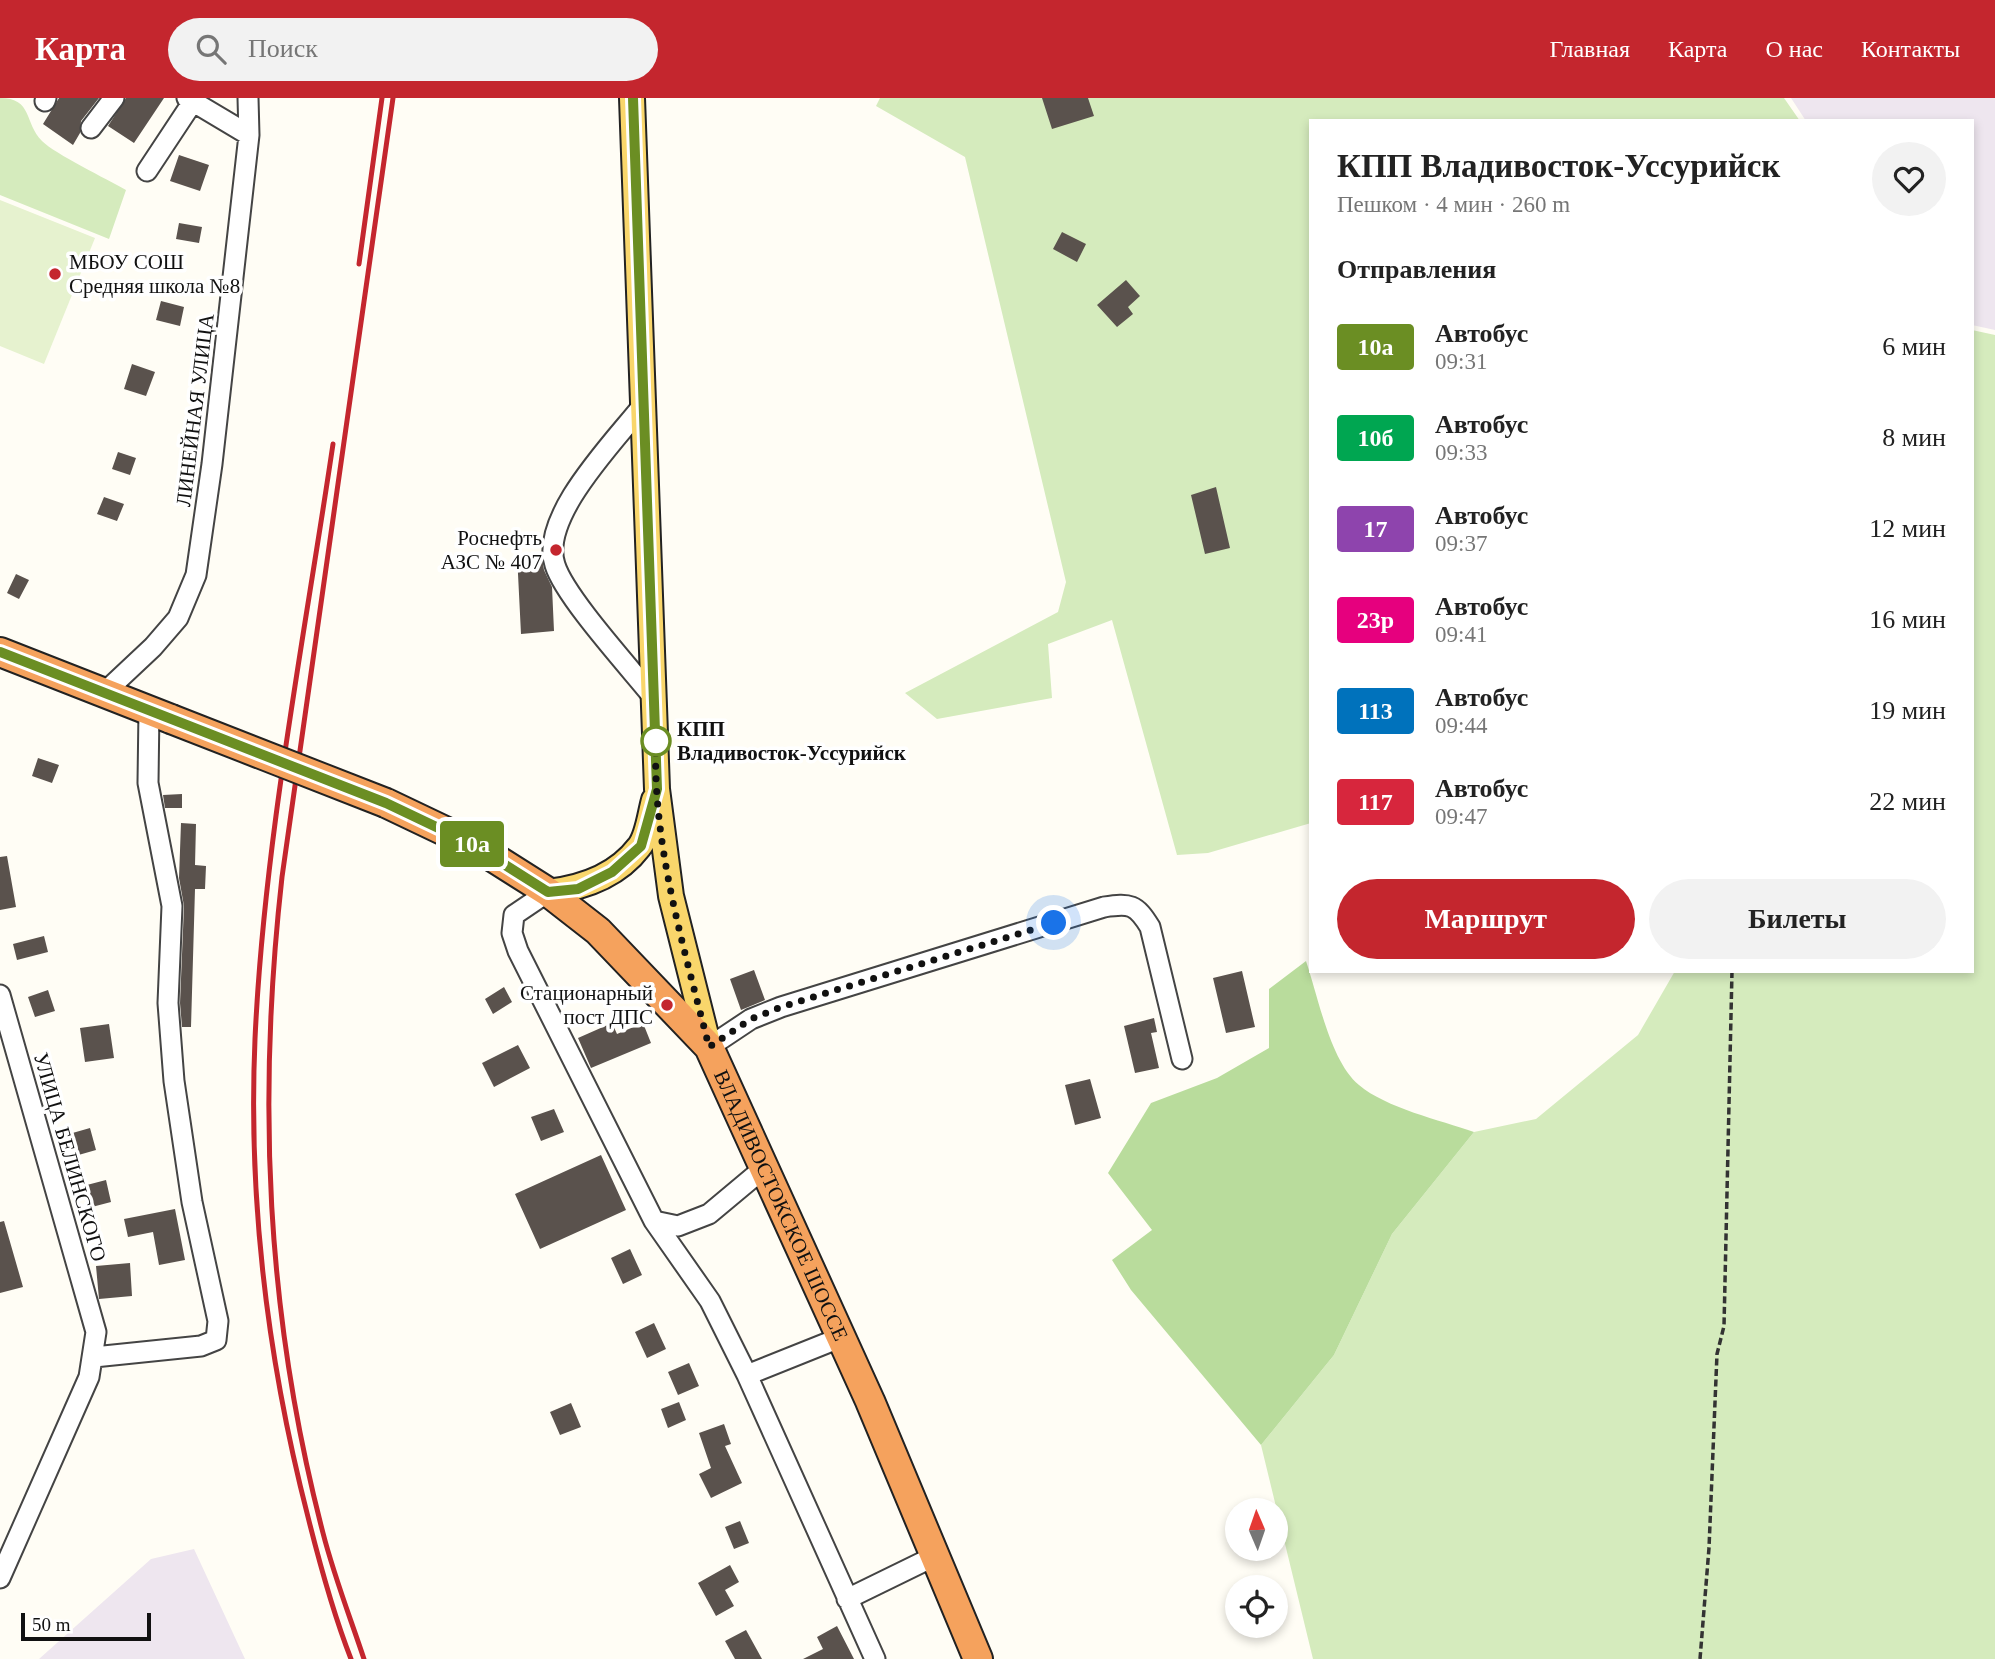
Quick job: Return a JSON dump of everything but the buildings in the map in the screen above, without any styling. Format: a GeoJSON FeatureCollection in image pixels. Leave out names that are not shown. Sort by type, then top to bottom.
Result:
{"type":"FeatureCollection","features":[{"type":"Feature","properties":{"kind":"highway","name":"ВЛАДИВОСТОКСКОЕ ШОССЕ"},"geometry":{"type":"LineString","coordinates":[[0,652],[386,803],[472,844],[548,892],[598,932],[709,1047],[842,1337],[978,1659]]}},
{"type":"Feature","properties":{"kind":"main road"},"geometry":{"type":"LineString","coordinates":[[632,98],[657,789],[671,897],[709,1047]]}},
{"type":"Feature","properties":{"kind":"main road"},"geometry":{"type":"LineString","coordinates":[[548,892],[578,889],[612,872],[641,846],[657,789]]}},
{"type":"Feature","properties":{"kind":"street"},"geometry":{"type":"LineString","coordinates":[[91,128],[114,98]]}},
{"type":"Feature","properties":{"kind":"street","name":"ЛИНЕЙНАЯ УЛИЦА"},"geometry":{"type":"LineString","coordinates":[[104,693],[153,647],[178,618],[196,575],[212,464],[249,135],[248,98]]}},
{"type":"Feature","properties":{"kind":"street"},"geometry":{"type":"LineString","coordinates":[[147,171],[189,101],[249,135]]}},
{"type":"Feature","properties":{"kind":"street"},"geometry":{"type":"LineString","coordinates":[[643,405],[584,479],[558,520],[554,564],[575,597],[654,698]]}},
{"type":"Feature","properties":{"kind":"street"},"geometry":{"type":"LineString","coordinates":[[0,1578],[89,1377],[94,1357],[201,1346],[216,1340],[218,1321],[192,1202],[174,1081],[168,1003],[172,906],[148,783],[160,715]]}},
{"type":"Feature","properties":{"kind":"street"},"geometry":{"type":"LineString","coordinates":[[548,892],[514,915],[512,933],[518,951],[654,1221],[710,1301],[747,1376],[875,1659]]}},
{"type":"Feature","properties":{"kind":"street"},"geometry":{"type":"LineString","coordinates":[[709,1047],[751,1019],[781,1007],[1104,907],[1124,904],[1139,909],[1150,927],[1182,1059]]}},
{"type":"Feature","properties":{"kind":"street","name":"УЛИЦА БЕЛИНСКОГО"},"geometry":{"type":"LineString","coordinates":[[0,995],[96,1332],[94,1357]]}},
{"type":"Feature","properties":{"kind":"street"},"geometry":{"type":"LineString","coordinates":[[654,1221],[677,1226],[709,1214],[764,1168]]}},
{"type":"Feature","properties":{"kind":"street"},"geometry":{"type":"LineString","coordinates":[[747,1376],[842,1337]]}},
{"type":"Feature","properties":{"kind":"street"},"geometry":{"type":"LineString","coordinates":[[847,1599],[935,1556]]}},
{"type":"Feature","properties":{"kind":"path"},"geometry":{"type":"LineString","coordinates":[[1700,1659],[1709,1548],[1717,1354],[1724,1326],[1732,973]]}},
{"type":"Feature","properties":{"kind":"shaded area"},"geometry":{"type":"Polygon","coordinates":[[[1791,98],[1995,98],[1995,330],[1974,325],[1974,119],[1805,119],[1791,98]]]}},
{"type":"Feature","properties":{"kind":"shaded area"},"geometry":{"type":"Polygon","coordinates":[[[194,1549],[245,1659],[39,1659],[151,1559],[194,1549]]]}},
{"type":"Feature","properties":{"kind":"green space"},"geometry":{"type":"Polygon","coordinates":[[[0,98],[11,99],[23,107],[42,141],[126,190],[109,239],[0,195],[0,98]]]}},
{"type":"Feature","properties":{"kind":"green space"},"geometry":{"type":"Polygon","coordinates":[[[880,98],[1784,98],[1799,119],[1309,119],[1309,824],[1208,853],[1177,855],[1112,620],[1048,644],[1052,698],[937,719],[905,693],[1058,612],[1066,582],[965,157],[876,106],[880,98]]]}},
{"type":"Feature","properties":{"kind":"green space"},"geometry":{"type":"Polygon","coordinates":[[[0,200],[95,238],[44,364],[0,346],[0,200]]]}},
{"type":"Feature","properties":{"kind":"green space"},"geometry":{"type":"Polygon","coordinates":[[[1974,330],[1995,335],[1995,1659],[1313,1659],[1288,1556],[1288,1498],[1274,1498],[1261,1445],[1334,1355],[1392,1234],[1474,1132],[1536,1119],[1638,1035],[1674,973],[1974,973],[1974,330]]]}},
{"type":"Feature","properties":{"kind":"green space"},"geometry":{"type":"Polygon","coordinates":[[[1306,961],[1333,1044],[1340,1060],[1359,1085],[1398,1107],[1474,1132],[1392,1234],[1334,1355],[1261,1445],[1131,1290],[1112,1260],[1152,1230],[1108,1173],[1151,1103],[1217,1078],[1269,1048],[1269,989],[1306,961]]]}},
{"type":"Feature","properties":{"kind":"railway"},"geometry":{"type":"LineString","coordinates":[[359,264],[382,98]]}},
{"type":"Feature","properties":{"kind":"railway"},"geometry":{"type":"LineString","coordinates":[[364,1659],[323,1533],[289,1370],[278,1288],[272,1207],[270,1043],[282,877],[393,98]]}},
{"type":"Feature","properties":{"kind":"railway"},"geometry":{"type":"LineString","coordinates":[[333,444],[286,741],[267,890],[255,1039],[254,1099],[258,1220],[282,1400],[317,1553],[351,1659]]}},
{"type":"Feature","properties":{"kind":"bus line","name":"10а"},"geometry":{"type":"LineString","coordinates":[[0,652],[386,803],[472,844],[548,892],[578,889],[612,872],[641,846],[657,789],[633,98]]}},
{"type":"Feature","properties":{"kind":"place","name":"МБОУ СОШ Средняя школа №8"},"geometry":{"type":"Point","coordinates":[55,274]}},
{"type":"Feature","properties":{"kind":"place","name":"Роснефть АЗС № 407"},"geometry":{"type":"Point","coordinates":[556,550]}},
{"type":"Feature","properties":{"kind":"place","name":"КПП Владивосток-Уссурийск"},"geometry":{"type":"Point","coordinates":[656,741]}},
{"type":"Feature","properties":{"kind":"place","name":"Стационарный пост ДПС"},"geometry":{"type":"Point","coordinates":[667,1005]}},
{"type":"Feature","properties":{"kind":"route"},"geometry":{"type":"LineString","coordinates":[[656,741],[657,789],[671,897],[709,1047],[751,1019],[781,1007],[1054,923]]}}]}
